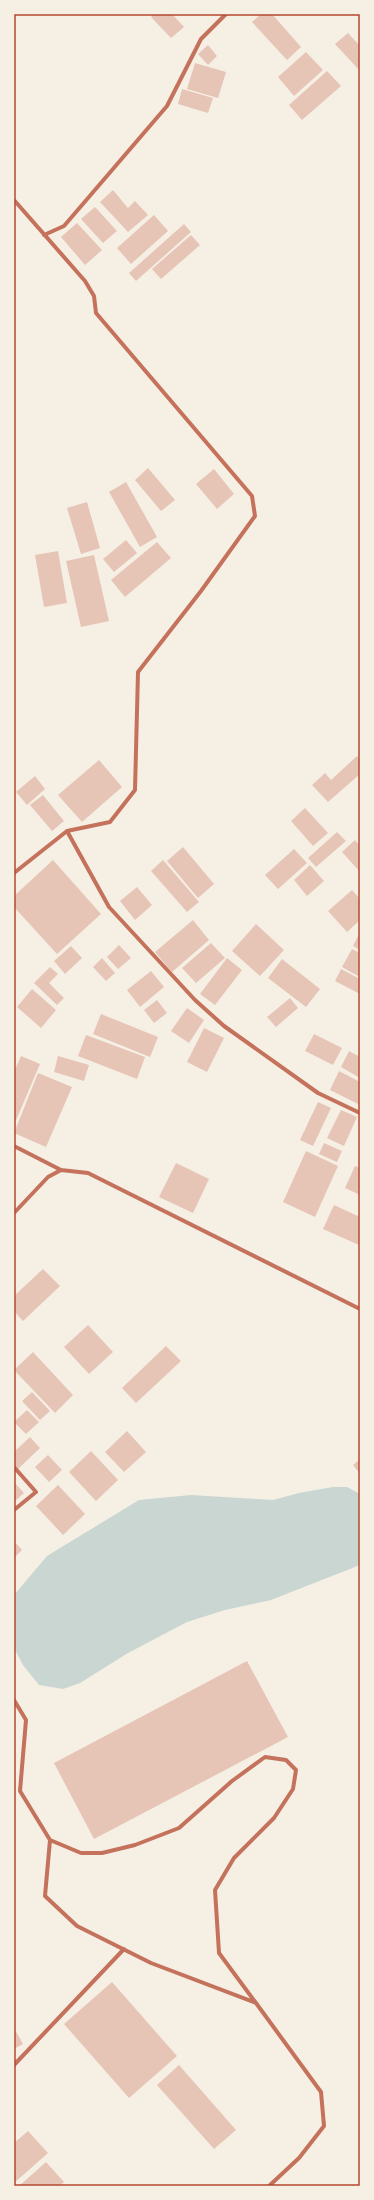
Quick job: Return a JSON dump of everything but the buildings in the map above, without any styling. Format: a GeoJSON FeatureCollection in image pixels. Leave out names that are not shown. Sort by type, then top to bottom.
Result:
{"type":"FeatureCollection","features":[{"type":"Feature","properties":{"kind":"street"},"geometry":{"type":"LineString","coordinates":[[44,235],[64,226],[167,106],[201,39],[226,14]]}},
{"type":"Feature","properties":{"kind":"street"},"geometry":{"type":"LineString","coordinates":[[14,200],[88,286],[94,296],[96,313],[252,496],[255,516],[201,591],[138,672],[135,790],[110,822],[67,830],[14,873]]}},
{"type":"Feature","properties":{"kind":"street"},"geometry":{"type":"LineString","coordinates":[[67,830],[109,906],[195,1000],[224,1026],[318,1094],[360,1113]]}},
{"type":"Feature","properties":{"kind":"street"},"geometry":{"type":"LineString","coordinates":[[14,1146],[61,1170],[88,1173],[360,1309]]}},
{"type":"Feature","properties":{"kind":"street"},"geometry":{"type":"LineString","coordinates":[[14,1213],[48,1177],[61,1170]]}},
{"type":"Feature","properties":{"kind":"street"},"geometry":{"type":"LineString","coordinates":[[14,1466],[36,1492],[14,1510]]}},
{"type":"Feature","properties":{"kind":"street"},"geometry":{"type":"LineString","coordinates":[[14,1700],[26,1720],[20,1792],[50,1840],[81,1853],[102,1853],[135,1845],[179,1828],[232,1780],[265,1757],[286,1760],[296,1770],[293,1790],[274,1818],[234,1858],[215,1890],[219,1953],[322,2092],[324,2126],[299,2158],[269,2186]]}},
{"type":"Feature","properties":{"kind":"street"},"geometry":{"type":"LineString","coordinates":[[50,1840],[45,1896],[77,1926],[151,1963],[256,2003]]}},
{"type":"Feature","properties":{"kind":"street"},"geometry":{"type":"LineString","coordinates":[[14,2065],[124,1949]]}},
{"type":"Feature","properties":{"kind":"shaded area"},"geometry":{"type":"Polygon","coordinates":[[[333,1487],[347,1487],[360,1494],[360,1565],[271,1600],[225,1610],[187,1622],[128,1653],[80,1683],[63,1689],[39,1685],[23,1665],[14,1648],[14,1595],[47,1556],[139,1500],[191,1495],[273,1500],[299,1493],[333,1487]]]}}]}
